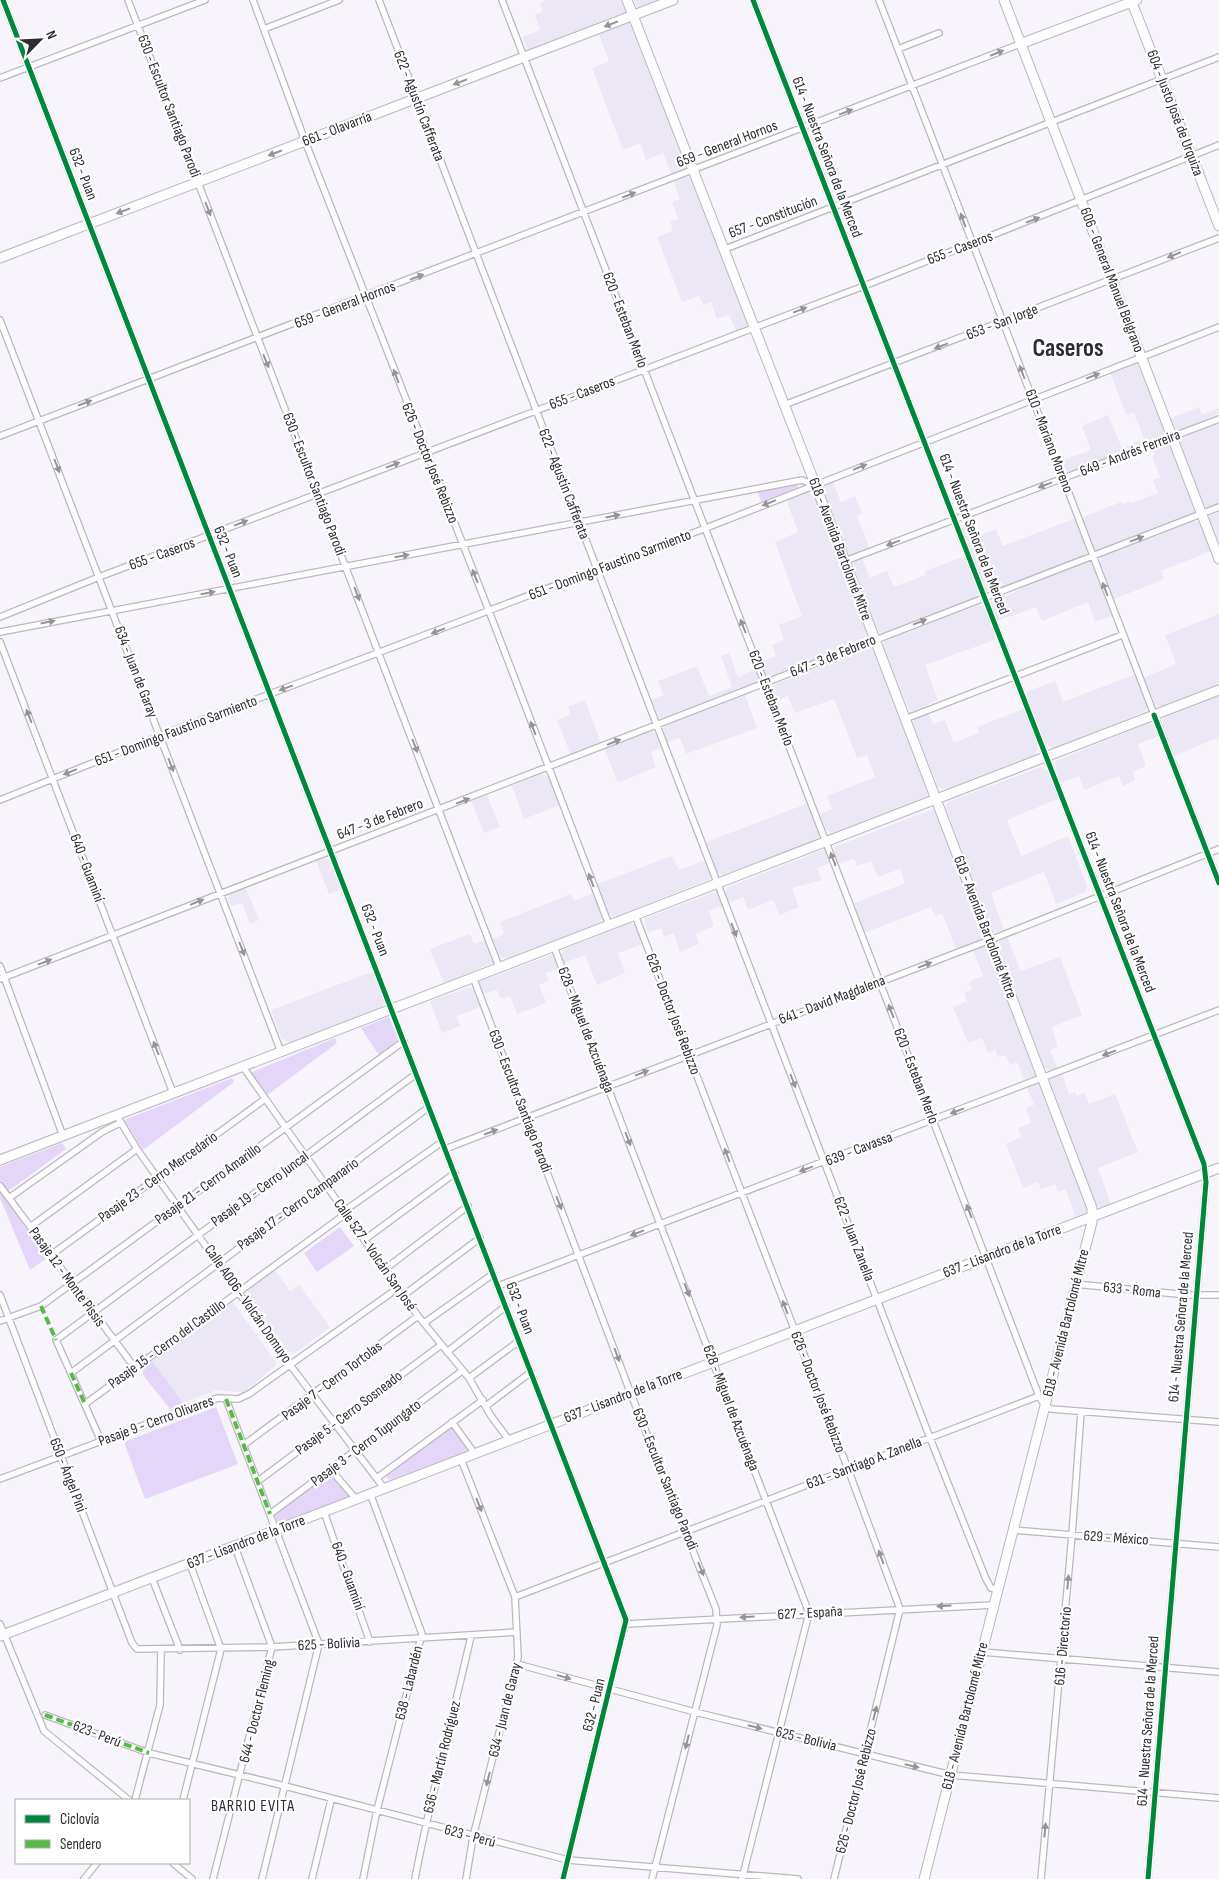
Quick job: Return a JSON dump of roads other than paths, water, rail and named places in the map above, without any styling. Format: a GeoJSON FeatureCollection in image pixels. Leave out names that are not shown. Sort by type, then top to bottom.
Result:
{"type":"FeatureCollection","features":[{"type":"Feature","properties":{"kind":"main road","name":"618 - Avenida Bartolomé Mitre"},"geometry":{"type":"LineString","coordinates":[[627,0],[845,561],[1092,1208],[1093,1216],[924,1879]]}},
{"type":"Feature","properties":{"kind":"main road","name":"661 - Olavarría"},"geometry":{"type":"LineString","coordinates":[[0,258],[673,0]]}},
{"type":"Feature","properties":{"kind":"main road","name":"606 - General Manuel Belgrano"},"geometry":{"type":"LineString","coordinates":[[1004,0],[1219,559]]}},
{"type":"Feature","properties":{"kind":"main road","name":"659 - General Hornos"},"geometry":{"type":"LineString","coordinates":[[1020,44],[1133,1]]}},
{"type":"Feature","properties":{"kind":"main road","name":"604 - Justo José de Urquiza"},"geometry":{"type":"LineString","coordinates":[[1133,1],[1219,226]]}},
{"type":"Feature","properties":{"kind":"main road"},"geometry":{"type":"LineString","coordinates":[[0,1160],[63,1136],[118,1119],[173,1093],[1219,690]]}},
{"type":"Feature","properties":{"kind":"main road","name":"637 - Lisandro de la Torre"},"geometry":{"type":"LineString","coordinates":[[2,1635],[1218,1169]]}},
{"type":"Feature","properties":{"kind":"street","name":"632 - Puan"},"geometry":{"type":"LineString","coordinates":[[3,0],[147,380],[271,694],[552,1424],[626,1624],[563,1879]]}},
{"type":"Feature","properties":{"kind":"street","name":"630 - Escultor Santiago Parodi"},"geometry":{"type":"LineString","coordinates":[[128,0],[380,653],[499,968]]}},
{"type":"Feature","properties":{"kind":"street"},"geometry":{"type":"LineString","coordinates":[[0,78],[205,0]]}},
{"type":"Feature","properties":{"kind":"street","name":"626 - Doctor José Rebizzo"},"geometry":{"type":"LineString","coordinates":[[253,0],[365,297],[489,611],[609,925]]}},
{"type":"Feature","properties":{"kind":"street"},"geometry":{"type":"LineString","coordinates":[[264,29],[339,0]]}},
{"type":"Feature","properties":{"kind":"street","name":"622 - Agustín Cafferata"},"geometry":{"type":"LineString","coordinates":[[378,0],[717,884]]}},
{"type":"Feature","properties":{"kind":"street","name":"620 - Esteban Merlo"},"geometry":{"type":"LineString","coordinates":[[502,0],[1038,1396]]}},
{"type":"Feature","properties":{"kind":"street","name":"614 - Nuestra Señora de la Merced"},"geometry":{"type":"LineString","coordinates":[[754,0],[1155,1035],[1206,1174],[1148,1879]]}},
{"type":"Feature","properties":{"kind":"street","name":"610 - Mariano Moreno"},"geometry":{"type":"LineString","coordinates":[[879,0],[1219,883]]}},
{"type":"Feature","properties":{"kind":"street"},"geometry":{"type":"LineString","coordinates":[[898,49],[939,33]]}},
{"type":"Feature","properties":{"kind":"street","name":"659 - General Hornos"},"geometry":{"type":"LineString","coordinates":[[0,436],[1020,44]]}},
{"type":"Feature","properties":{"kind":"street","name":"657 - Constitución"},"geometry":{"type":"LineString","coordinates":[[724,249],[1219,58]]}},
{"type":"Feature","properties":{"kind":"street","name":"655 - Caseros"},"geometry":{"type":"LineString","coordinates":[[0,617],[99,577],[1082,202],[1219,145]]}},
{"type":"Feature","properties":{"kind":"street","name":"653 - San Jorge"},"geometry":{"type":"LineString","coordinates":[[784,405],[1219,238]]}},
{"type":"Feature","properties":{"kind":"street","name":"634 - Juan de Garay"},"geometry":{"type":"LineString","coordinates":[[0,320],[282,1052]]}},
{"type":"Feature","properties":{"kind":"street","name":"651 - Domingo Faustino Sarmiento"},"geometry":{"type":"LineString","coordinates":[[0,800],[160,736],[706,528],[1219,327]]}},
{"type":"Feature","properties":{"kind":"street","name":"649 - Andrés Ferreira"},"geometry":{"type":"LineString","coordinates":[[845,561],[1219,419]]}},
{"type":"Feature","properties":{"kind":"street"},"geometry":{"type":"LineString","coordinates":[[0,632],[112,610],[230,590],[346,566],[802,480],[815,485]]}},
{"type":"Feature","properties":{"kind":"street","name":"647 - 3 de Febrero"},"geometry":{"type":"LineString","coordinates":[[2,978],[548,768],[874,639],[1219,508]]}},
{"type":"Feature","properties":{"kind":"street"},"geometry":{"type":"LineString","coordinates":[[905,720],[1122,635]]}},
{"type":"Feature","properties":{"kind":"street","name":"640 - Guaminí"},"geometry":{"type":"LineString","coordinates":[[0,642],[173,1093]]}},
{"type":"Feature","properties":{"kind":"street","name":"641 - David Magdalena"},"geometry":{"type":"LineString","coordinates":[[445,1149],[990,940],[1219,849]]}},
{"type":"Feature","properties":{"kind":"street","name":"622 - Juan Zanella"},"geometry":{"type":"LineString","coordinates":[[717,884],[986,1580],[991,1588],[997,1590]]}},
{"type":"Feature","properties":{"kind":"street","name":"626 - Doctor José Rebizzo"},"geometry":{"type":"LineString","coordinates":[[635,915],[900,1609],[834,1879]]}},
{"type":"Feature","properties":{"kind":"street","name":"628 - Miguel de Azcuénaga"},"geometry":{"type":"LineString","coordinates":[[554,946],[809,1613]]}},
{"type":"Feature","properties":{"kind":"street"},"geometry":{"type":"LineString","coordinates":[[0,966],[2,978],[63,1136]]}},
{"type":"Feature","properties":{"kind":"street","name":"630 - Escultor Santiago Parodi"},"geometry":{"type":"LineString","coordinates":[[473,978],[718,1618]]}},
{"type":"Feature","properties":{"kind":"street","name":"639 - Cavassa"},"geometry":{"type":"LineString","coordinates":[[498,1286],[1219,1010]]}},
{"type":"Feature","properties":{"kind":"street","name":"Pasaje 21 - Cerro Amarillo"},"geometry":{"type":"LineString","coordinates":[[8,1318],[41,1306],[404,1041]]}},
{"type":"Feature","properties":{"kind":"street","name":"Calle 527 - Volcán San José"},"geometry":{"type":"LineString","coordinates":[[243,1067],[418,1316],[462,1371],[470,1378],[509,1440]]}},
{"type":"Feature","properties":{"kind":"street","name":"Pasaje 19 - Cerro Juncal"},"geometry":{"type":"LineString","coordinates":[[71,1373],[56,1340],[416,1074]]}},
{"type":"Feature","properties":{"kind":"street","name":"Pasaje 23 - Cerro Mercedario"},"geometry":{"type":"LineString","coordinates":[[51,1255],[265,1099]]}},
{"type":"Feature","properties":{"kind":"street","name":"Pasaje 17 - Cerro Campanario"},"geometry":{"type":"LineString","coordinates":[[71,1373],[429,1107]]}},
{"type":"Feature","properties":{"kind":"street"},"geometry":{"type":"LineString","coordinates":[[9,1198],[118,1119]]}},
{"type":"Feature","properties":{"kind":"street","name":"Calle A006 - Volcán Domuyo"},"geometry":{"type":"LineString","coordinates":[[118,1119],[313,1396],[357,1450],[384,1488]]}},
{"type":"Feature","properties":{"kind":"street","name":"Pasaje 15 - Cerro del Castillo"},"geometry":{"type":"LineString","coordinates":[[85,1404],[240,1293],[340,1218],[344,1213],[442,1142]]}},
{"type":"Feature","properties":{"kind":"street"},"geometry":{"type":"LineString","coordinates":[[30,1227],[138,1149]]}},
{"type":"Feature","properties":{"kind":"street"},"geometry":{"type":"LineString","coordinates":[[364,1240],[455,1174]]}},
{"type":"Feature","properties":{"kind":"street","name":"Pasaje 12 - Monte Pissis"},"geometry":{"type":"LineString","coordinates":[[0,1186],[134,1368]]}},
{"type":"Feature","properties":{"kind":"street"},"geometry":{"type":"LineString","coordinates":[[385,1269],[468,1206]]}},
{"type":"Feature","properties":{"kind":"street"},"geometry":{"type":"LineString","coordinates":[[404,1295],[480,1238]]}},
{"type":"Feature","properties":{"kind":"street"},"geometry":{"type":"LineString","coordinates":[[424,1324],[493,1274]]}},
{"type":"Feature","properties":{"kind":"street","name":"633 - Roma"},"geometry":{"type":"LineString","coordinates":[[1075,1284],[1188,1295],[1219,1295]]}},
{"type":"Feature","properties":{"kind":"street","name":"Pasaje 9 - Cerro Olivares"},"geometry":{"type":"LineString","coordinates":[[61,1456],[211,1400],[243,1397],[398,1288]]}},
{"type":"Feature","properties":{"kind":"street","name":"650 - Ángel Pini"},"geometry":{"type":"LineString","coordinates":[[0,1295],[132,1643],[137,1649],[141,1650]]}},
{"type":"Feature","properties":{"kind":"street"},"geometry":{"type":"LineString","coordinates":[[447,1352],[506,1306]]}},
{"type":"Feature","properties":{"kind":"street","name":"Pasaje 7 - Cerro Tortolas"},"geometry":{"type":"LineString","coordinates":[[245,1444],[313,1396],[418,1316]]}},
{"type":"Feature","properties":{"kind":"street"},"geometry":{"type":"LineString","coordinates":[[0,1321],[8,1318]]}},
{"type":"Feature","properties":{"kind":"street"},"geometry":{"type":"LineString","coordinates":[[470,1378],[519,1341]]}},
{"type":"Feature","properties":{"kind":"street","name":"Pasaje 5 - Cerro Sosneado"},"geometry":{"type":"LineString","coordinates":[[258,1480],[441,1345]]}},
{"type":"Feature","properties":{"kind":"street","name":"Pasaje 3 - Cerro Tupungato"},"geometry":{"type":"LineString","coordinates":[[270,1514],[462,1371]]}},
{"type":"Feature","properties":{"kind":"street"},"geometry":{"type":"LineString","coordinates":[[486,1406],[531,1372]]}},
{"type":"Feature","properties":{"kind":"street"},"geometry":{"type":"LineString","coordinates":[[71,1373],[101,1441]]}},
{"type":"Feature","properties":{"kind":"street"},"geometry":{"type":"LineString","coordinates":[[1038,1396],[1045,1406],[1051,1409],[1219,1422]]}},
{"type":"Feature","properties":{"kind":"street","name":"631 - Santiago A. Zanella"},"geometry":{"type":"LineString","coordinates":[[515,1597],[685,1530],[1038,1396]]}},
{"type":"Feature","properties":{"kind":"street"},"geometry":{"type":"LineString","coordinates":[[226,1399],[245,1444],[319,1644],[262,1879]]}},
{"type":"Feature","properties":{"kind":"street"},"geometry":{"type":"LineString","coordinates":[[377,1478],[483,1400]]}},
{"type":"Feature","properties":{"kind":"street","name":"616 - Directorio"},"geometry":{"type":"LineString","coordinates":[[1041,1879],[1062,1659],[1081,1412]]}},
{"type":"Feature","properties":{"kind":"street"},"geometry":{"type":"LineString","coordinates":[[452,1422],[475,1454]]}},
{"type":"Feature","properties":{"kind":"street"},"geometry":{"type":"LineString","coordinates":[[0,1479],[61,1456]]}},
{"type":"Feature","properties":{"kind":"street","name":"634 - Juan de Garay"},"geometry":{"type":"LineString","coordinates":[[461,1459],[515,1597],[517,1632],[517,1664],[473,1837],[466,1879]]}},
{"type":"Feature","properties":{"kind":"street"},"geometry":{"type":"LineString","coordinates":[[331,1470],[356,1499]]}},
{"type":"Feature","properties":{"kind":"street","name":"638 - Labardén"},"geometry":{"type":"LineString","coordinates":[[363,1879],[377,1810],[422,1630],[370,1493]]}},
{"type":"Feature","properties":{"kind":"street","name":"640 - Guaminí"},"geometry":{"type":"LineString","coordinates":[[324,1512],[370,1642]]}},
{"type":"Feature","properties":{"kind":"street","name":"629 - México"},"geometry":{"type":"LineString","coordinates":[[1013,1530],[1219,1547]]}},
{"type":"Feature","properties":{"kind":"street","name":"644 - Doctor Fleming"},"geometry":{"type":"LineString","coordinates":[[214,1879],[272,1647],[235,1547]]}},
{"type":"Feature","properties":{"kind":"street"},"geometry":{"type":"LineString","coordinates":[[183,1799],[221,1649],[190,1564]]}},
{"type":"Feature","properties":{"kind":"street"},"geometry":{"type":"LineString","coordinates":[[152,1578],[180,1650]]}},
{"type":"Feature","properties":{"kind":"street","name":"627 - España"},"geometry":{"type":"LineString","coordinates":[[626,1624],[809,1613],[993,1605]]}},
{"type":"Feature","properties":{"kind":"street"},"geometry":{"type":"LineString","coordinates":[[743,1877],[809,1613]]}},
{"type":"Feature","properties":{"kind":"street"},"geometry":{"type":"LineString","coordinates":[[652,1879],[718,1618]]}},
{"type":"Feature","properties":{"kind":"street"},"geometry":{"type":"LineString","coordinates":[[0,1624],[2,1635],[44,1731],[128,1799]]}},
{"type":"Feature","properties":{"kind":"street","name":"625 - Bolivia"},"geometry":{"type":"LineString","coordinates":[[141,1650],[221,1649],[420,1640],[517,1632]]}},
{"type":"Feature","properties":{"kind":"street","name":"636 - Martín Rodríguez"},"geometry":{"type":"LineString","coordinates":[[415,1879],[425,1824],[451,1726],[471,1636]]}},
{"type":"Feature","properties":{"kind":"street"},"geometry":{"type":"LineString","coordinates":[[136,1799],[162,1693],[161,1650]]}},
{"type":"Feature","properties":{"kind":"street"},"geometry":{"type":"LineString","coordinates":[[982,1652],[1219,1672]]}},
{"type":"Feature","properties":{"kind":"street","name":"625 - Bolivia"},"geometry":{"type":"LineString","coordinates":[[517,1664],[695,1712],[951,1775],[1219,1798]]}},
{"type":"Feature","properties":{"kind":"street","name":"623- Perú"},"geometry":{"type":"LineString","coordinates":[[45,1715],[148,1753]]}},
{"type":"Feature","properties":{"kind":"street","name":"623 - Perú"},"geometry":{"type":"LineString","coordinates":[[148,1753],[285,1786],[331,1800],[377,1810],[473,1837],[568,1860],[743,1877],[798,1879]]}},
{"type":"Feature","properties":{"kind":"street"},"geometry":{"type":"LineString","coordinates":[[312,1879],[331,1800]]}},
{"type":"Feature","properties":{"kind":"street"},"geometry":{"type":"LineString","coordinates":[[84,1879],[96,1864]]}},
{"type":"Feature","properties":{"kind":"street"},"geometry":{"type":"LineString","coordinates":[[174,1864],[192,1879]]}},
{"type":"Feature","properties":{"kind":"district","name":"Caseros"},"geometry":{"type":"Point","coordinates":[1068,348]}},
{"type":"Feature","properties":{"kind":"district","name":"BARRIO EVITA"},"geometry":{"type":"Point","coordinates":[253,1806]}}]}
